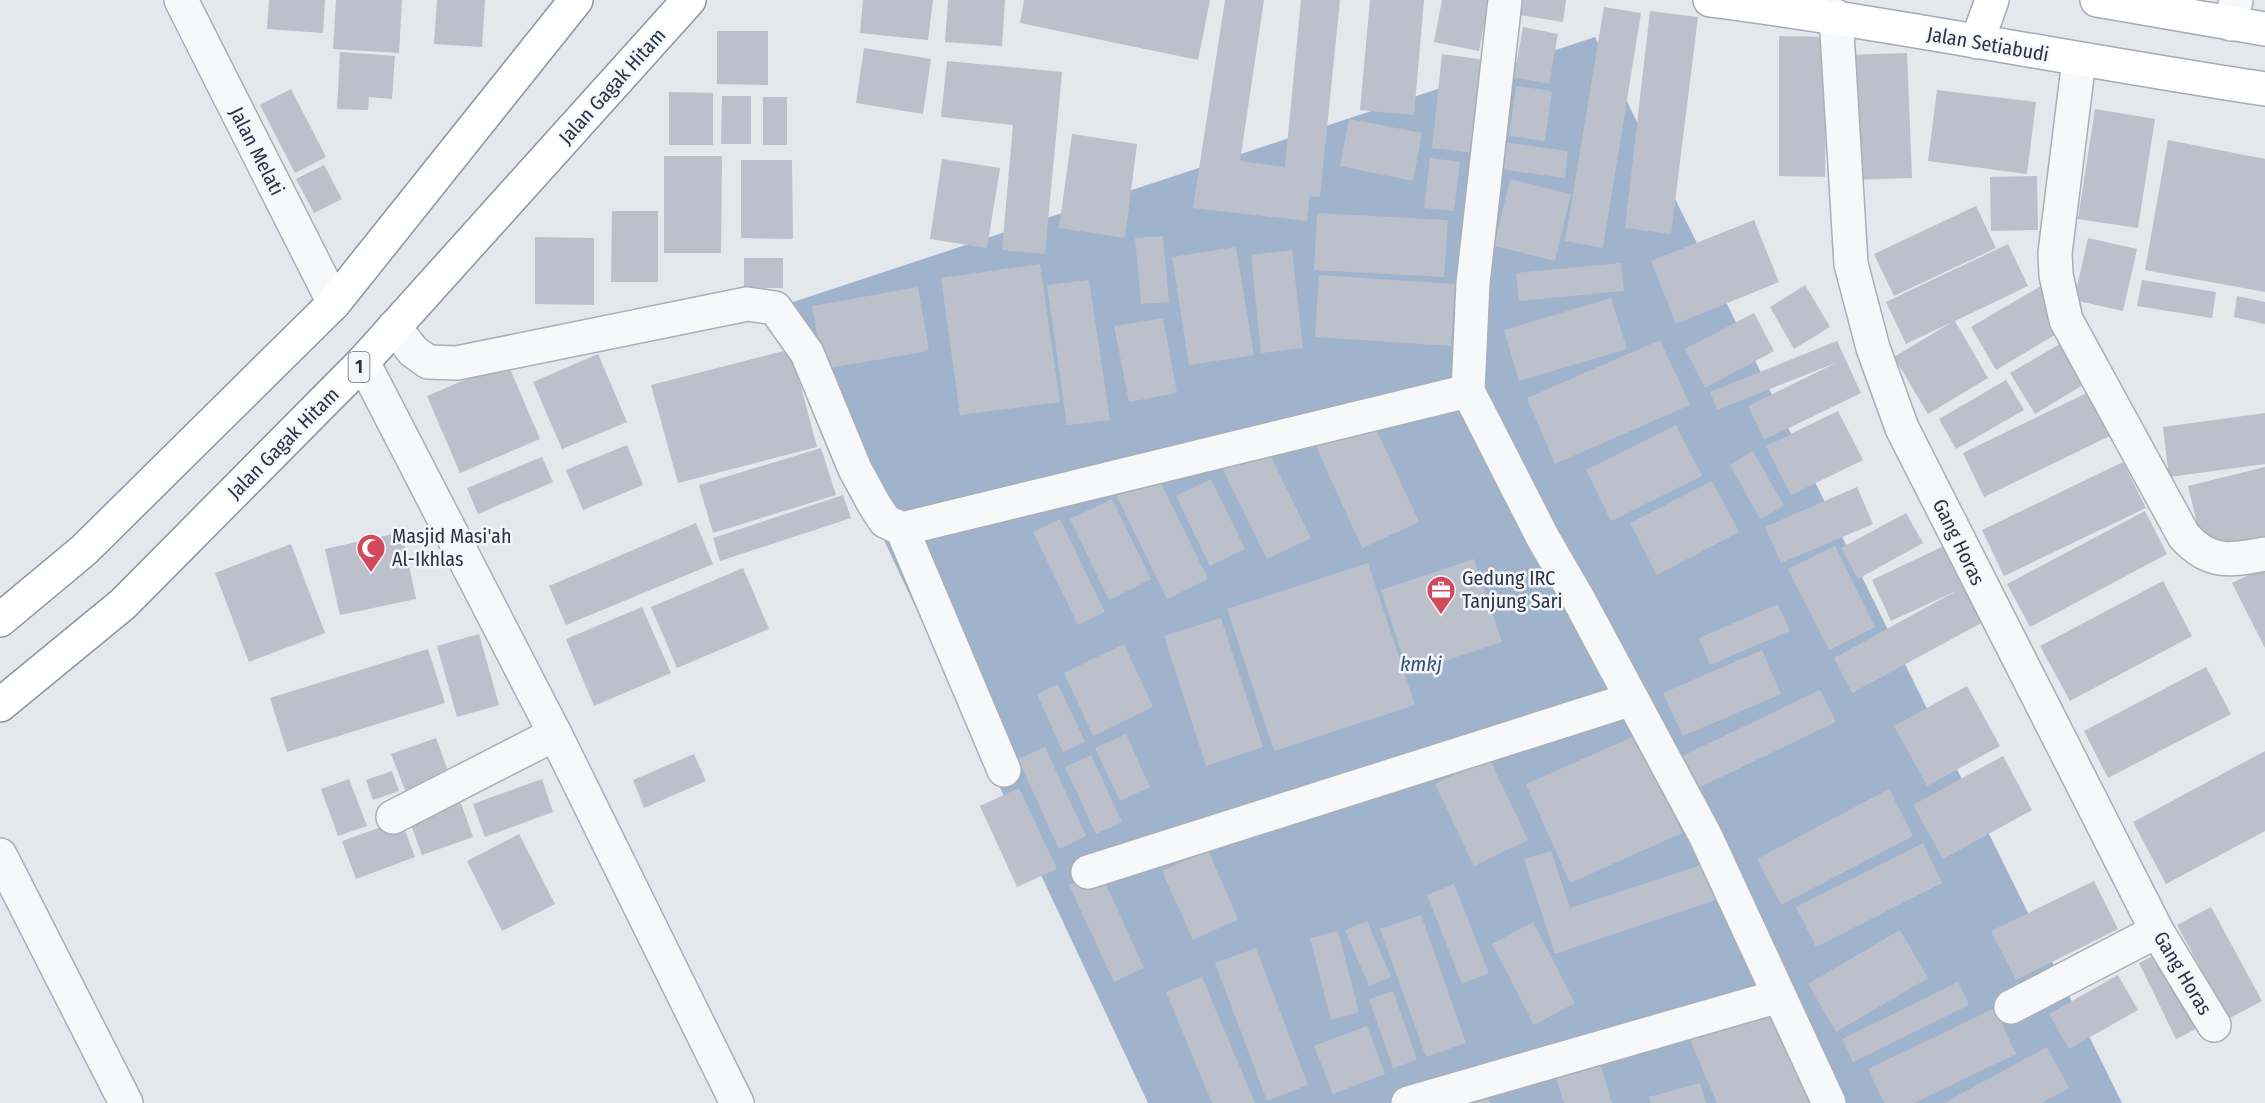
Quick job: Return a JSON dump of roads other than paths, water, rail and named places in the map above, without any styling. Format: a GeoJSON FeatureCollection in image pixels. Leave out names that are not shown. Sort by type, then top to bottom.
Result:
{"type":"FeatureCollection","features":[{"type":"Feature","properties":{"kind":"main road"},"geometry":{"type":"LineString","coordinates":[[0,620],[84,550],[334,303],[576,0]]}},
{"type":"Feature","properties":{"kind":"main road","name":"Jalan Gagak Hitam"},"geometry":{"type":"LineString","coordinates":[[0,705],[123,604],[363,362],[689,0]]}},
{"type":"Feature","properties":{"kind":"main road","name":"Jalan Setiabudi"},"geometry":{"type":"LineString","coordinates":[[1710,0],[1836,16],[2079,60],[2265,89]]}},
{"type":"Feature","properties":{"kind":"main road"},"geometry":{"type":"LineString","coordinates":[[1977,42],[1992,0]]}},
{"type":"Feature","properties":{"kind":"main road"},"geometry":{"type":"LineString","coordinates":[[2097,0],[2234,12],[2265,29]]}},
{"type":"Feature","properties":{"kind":"street","name":"Jalan Melati"},"geometry":{"type":"LineString","coordinates":[[181,0],[334,303]]}},
{"type":"Feature","properties":{"kind":"street"},"geometry":{"type":"LineString","coordinates":[[1505,0],[1473,283],[1468,391],[1543,538],[1706,837],[1829,1103]]}},
{"type":"Feature","properties":{"kind":"street","name":"Gang Horas"},"geometry":{"type":"LineString","coordinates":[[1836,16],[1851,264],[1873,348],[1907,438],[2157,931],[2214,1025]]}},
{"type":"Feature","properties":{"kind":"street"},"geometry":{"type":"LineString","coordinates":[[2079,60],[2055,253],[2056,275],[2066,320],[2184,536],[2197,551],[2213,558],[2232,560],[2265,554]]}},
{"type":"Feature","properties":{"kind":"street"},"geometry":{"type":"LineString","coordinates":[[394,327],[413,351],[428,362],[442,364],[629,330],[747,304],[775,308],[807,353],[855,469],[874,504],[885,521],[902,529],[1468,391]]}},
{"type":"Feature","properties":{"kind":"street"},"geometry":{"type":"LineString","coordinates":[[363,362],[555,734],[737,1103]]}},
{"type":"Feature","properties":{"kind":"street"},"geometry":{"type":"LineString","coordinates":[[902,529],[1004,770]]}},
{"type":"Feature","properties":{"kind":"street"},"geometry":{"type":"LineString","coordinates":[[1088,872],[1632,699]]}},
{"type":"Feature","properties":{"kind":"street"},"geometry":{"type":"LineString","coordinates":[[393,817],[555,734]]}},
{"type":"Feature","properties":{"kind":"street"},"geometry":{"type":"LineString","coordinates":[[0,855],[126,1103]]}},
{"type":"Feature","properties":{"kind":"street"},"geometry":{"type":"LineString","coordinates":[[2011,1007],[2157,931]]}},
{"type":"Feature","properties":{"kind":"street"},"geometry":{"type":"LineString","coordinates":[[1407,1103],[1779,996]]}},
{"type":"Feature","properties":{"kind":"water","name":"kmkj"},"geometry":{"type":"Polygon","coordinates":[[[1595,37],[2122,1103],[1148,1103],[775,308],[1595,37]]]}},
{"type":"Feature","properties":{"kind":"place","name":"Masjid Masi'ah Al-Ikhlas"},"geometry":{"type":"Point","coordinates":[371,574]}},
{"type":"Feature","properties":{"kind":"place","name":"Gedung IRC Tanjung Sari"},"geometry":{"type":"Point","coordinates":[1441,616]}}]}
